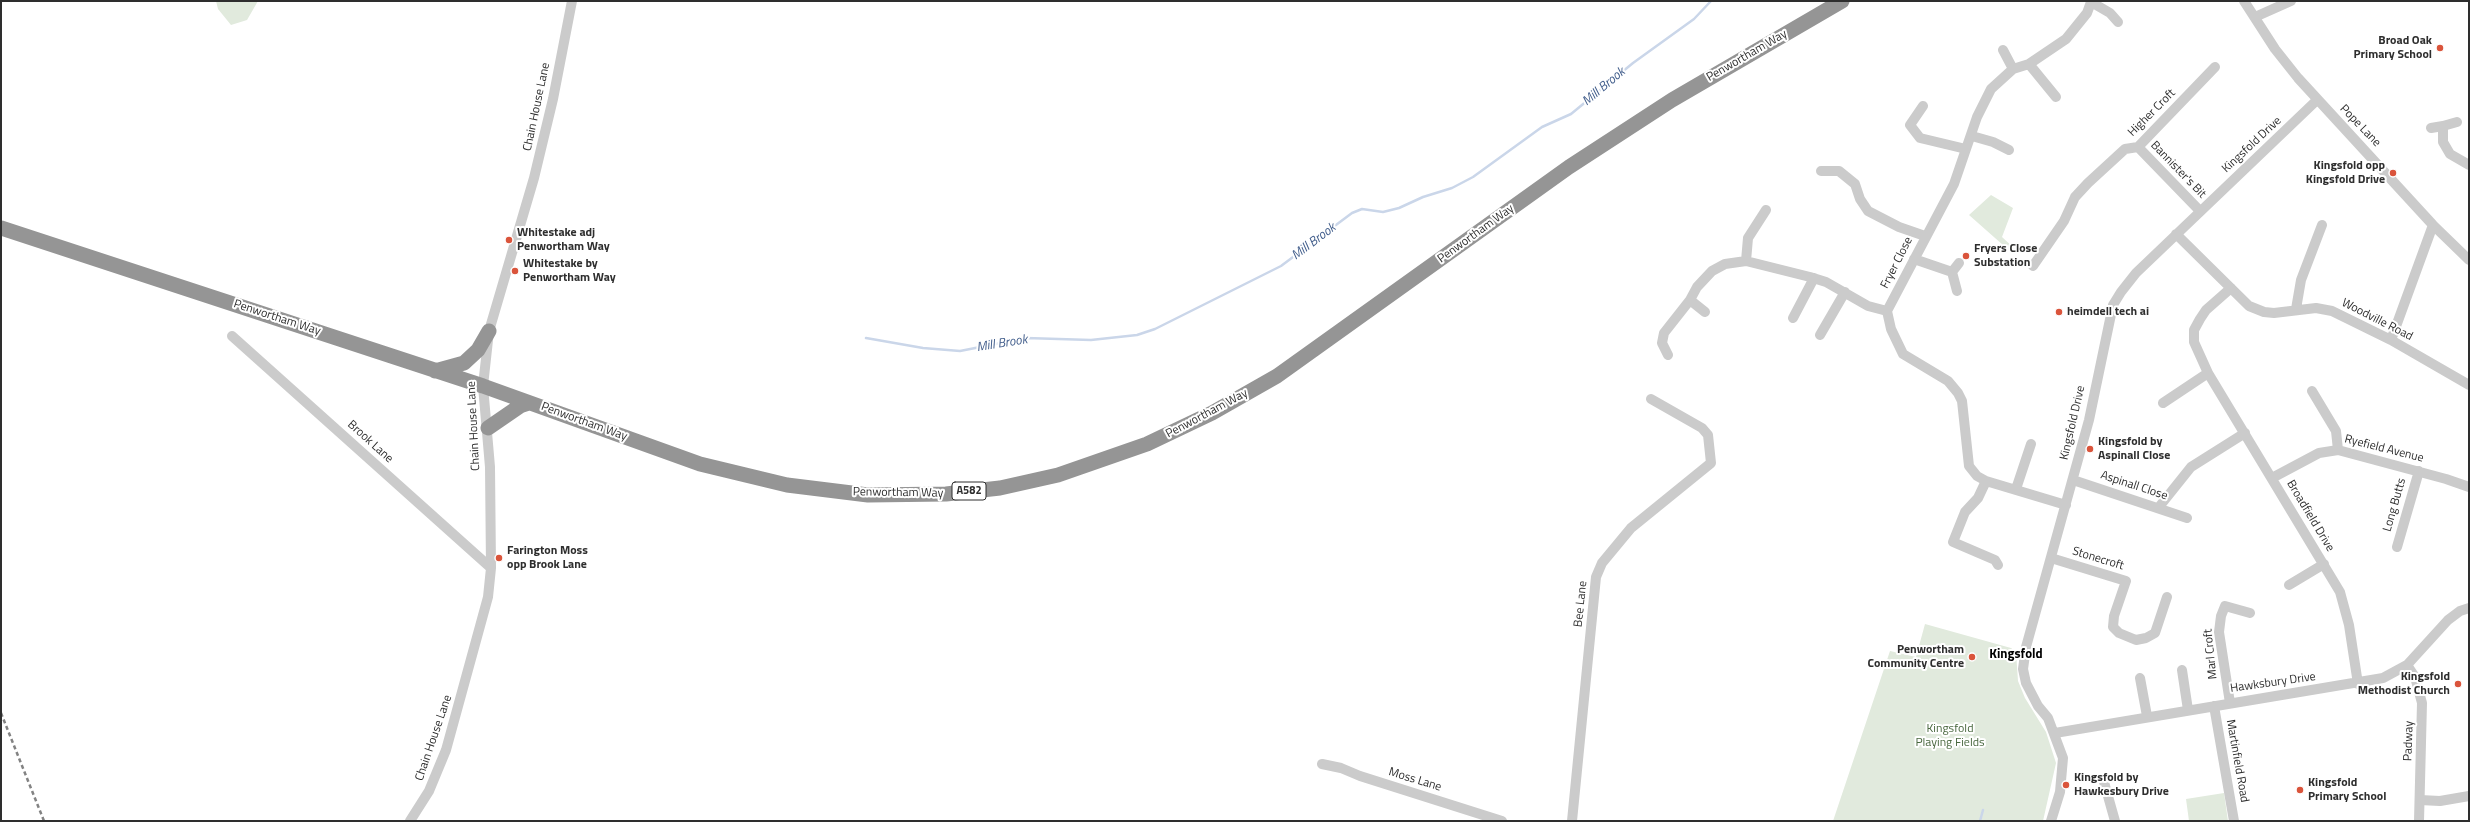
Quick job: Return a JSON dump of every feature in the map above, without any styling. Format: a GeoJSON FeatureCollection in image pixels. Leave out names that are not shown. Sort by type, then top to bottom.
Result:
{"type":"FeatureCollection","features":[{"type":"Feature","properties":{"kind":"highway","name":"Penwortham Way"},"geometry":{"type":"LineString","coordinates":[[1,228],[483,386],[700,464],[787,485],[868,495],[946,494],[1000,488],[1058,475],[1147,444],[1212,413],[1277,376],[1570,166],[1672,100],[1842,1]]}},
{"type":"Feature","properties":{"kind":"highway"},"geometry":{"type":"LineString","coordinates":[[435,371],[464,363],[478,350],[489,331]]}},
{"type":"Feature","properties":{"kind":"highway"},"geometry":{"type":"LineString","coordinates":[[488,428],[520,406],[529,403]]}},
{"type":"Feature","properties":{"kind":"street","name":"Chain House Lane"},"geometry":{"type":"LineString","coordinates":[[410,821],[438,773],[455,724],[488,597],[491,568],[488,428],[483,386],[489,331],[534,178],[553,99],[572,1]]}},
{"type":"Feature","properties":{"kind":"street","name":"Pope Lane"},"geometry":{"type":"LineString","coordinates":[[2244,1],[2275,49],[2318,100],[2433,225],[2469,260]]}},
{"type":"Feature","properties":{"kind":"street"},"geometry":{"type":"LineString","coordinates":[[2255,17],[2291,1]]}},
{"type":"Feature","properties":{"kind":"street"},"geometry":{"type":"LineString","coordinates":[[2091,2],[2110,13],[2118,22]]}},
{"type":"Feature","properties":{"kind":"street","name":"Fryer Close"},"geometry":{"type":"LineString","coordinates":[[1888,311],[1925,236],[1954,184],[1985,97],[1994,85],[2013,69],[2029,64],[2066,39],[2087,13],[2091,2]]}},
{"type":"Feature","properties":{"kind":"street"},"geometry":{"type":"LineString","coordinates":[[2003,50],[2013,69]]}},
{"type":"Feature","properties":{"kind":"street"},"geometry":{"type":"LineString","coordinates":[[2029,64],[2056,97]]}},
{"type":"Feature","properties":{"kind":"street","name":"Higher Croft"},"geometry":{"type":"LineString","coordinates":[[2033,266],[2064,221],[2075,197],[2125,149],[2138,147],[2215,67]]}},
{"type":"Feature","properties":{"kind":"street","name":"Kingsfold Drive"},"geometry":{"type":"LineString","coordinates":[[2051,821],[2060,792],[2063,758],[2055,733],[2030,692],[2023,669],[2026,647],[2089,420],[2113,305],[2120,292],[2136,273],[2318,100]]}},
{"type":"Feature","properties":{"kind":"street"},"geometry":{"type":"LineString","coordinates":[[1924,106],[1910,125],[1920,138],[1966,149]]}},
{"type":"Feature","properties":{"kind":"street"},"geometry":{"type":"LineString","coordinates":[[2431,128],[2457,122]]}},
{"type":"Feature","properties":{"kind":"street"},"geometry":{"type":"LineString","coordinates":[[2443,126],[2443,142],[2450,154],[2469,165]]}},
{"type":"Feature","properties":{"kind":"street"},"geometry":{"type":"LineString","coordinates":[[1972,136],[1993,142],[2009,150]]}},
{"type":"Feature","properties":{"kind":"street","name":"Bannister's Bit"},"geometry":{"type":"LineString","coordinates":[[2138,147],[2200,211]]}},
{"type":"Feature","properties":{"kind":"street"},"geometry":{"type":"LineString","coordinates":[[1821,171],[1838,170],[1855,184],[1860,199],[1868,211],[1899,227],[1925,236]]}},
{"type":"Feature","properties":{"kind":"street"},"geometry":{"type":"LineString","coordinates":[[1746,261],[1748,238],[1766,210]]}},
{"type":"Feature","properties":{"kind":"street"},"geometry":{"type":"LineString","coordinates":[[2296,309],[2301,280],[2322,225]]}},
{"type":"Feature","properties":{"kind":"street"},"geometry":{"type":"LineString","coordinates":[[2391,340],[2433,225]]}},
{"type":"Feature","properties":{"kind":"street","name":"Woodville Road"},"geometry":{"type":"LineString","coordinates":[[2176,234],[2249,306],[2264,312],[2286,313],[2296,309],[2316,308],[2332,311],[2391,340],[2469,385]]}},
{"type":"Feature","properties":{"kind":"street"},"geometry":{"type":"LineString","coordinates":[[1914,259],[1952,272]]}},
{"type":"Feature","properties":{"kind":"street"},"geometry":{"type":"LineString","coordinates":[[1668,355],[1662,343],[1664,333],[1690,300],[1697,287],[1712,271],[1725,264],[1746,261],[1814,278],[1845,292],[1868,306],[1888,311],[1891,329],[1903,354],[1948,381],[1958,392],[1962,401],[1969,466],[1977,476],[1986,481],[2066,504]]}},
{"type":"Feature","properties":{"kind":"street"},"geometry":{"type":"LineString","coordinates":[[1952,272],[1959,263]]}},
{"type":"Feature","properties":{"kind":"street"},"geometry":{"type":"LineString","coordinates":[[1952,272],[1957,291]]}},
{"type":"Feature","properties":{"kind":"street"},"geometry":{"type":"LineString","coordinates":[[1793,318],[1814,278]]}},
{"type":"Feature","properties":{"kind":"street","name":"Broadfield Drive"},"geometry":{"type":"LineString","coordinates":[[2231,288],[2206,310],[2194,330],[2194,342],[2208,373],[2340,592],[2346,610],[2358,684]]}},
{"type":"Feature","properties":{"kind":"street"},"geometry":{"type":"LineString","coordinates":[[1820,335],[1845,292]]}},
{"type":"Feature","properties":{"kind":"street"},"geometry":{"type":"LineString","coordinates":[[1690,300],[1705,312]]}},
{"type":"Feature","properties":{"kind":"street","name":"Brook Lane"},"geometry":{"type":"LineString","coordinates":[[232,336],[491,568]]}},
{"type":"Feature","properties":{"kind":"street"},"geometry":{"type":"LineString","coordinates":[[2163,403],[2208,373]]}},
{"type":"Feature","properties":{"kind":"street"},"geometry":{"type":"LineString","coordinates":[[2312,391],[2336,431],[2338,450]]}},
{"type":"Feature","properties":{"kind":"street","name":"Bee Lane"},"geometry":{"type":"LineString","coordinates":[[1572,821],[1596,577],[1602,563],[1631,528],[1711,463],[1708,435],[1702,428],[1651,399]]}},
{"type":"Feature","properties":{"kind":"street"},"geometry":{"type":"LineString","coordinates":[[2159,507],[2191,466],[2245,433]]}},
{"type":"Feature","properties":{"kind":"street"},"geometry":{"type":"LineString","coordinates":[[2016,489],[2031,444]]}},
{"type":"Feature","properties":{"kind":"street","name":"Ryefield Avenue"},"geometry":{"type":"LineString","coordinates":[[2272,478],[2319,453],[2338,450],[2419,471],[2469,487]]}},
{"type":"Feature","properties":{"kind":"street","name":"Long Butts"},"geometry":{"type":"LineString","coordinates":[[2397,546],[2419,471]]}},
{"type":"Feature","properties":{"kind":"street","name":"Aspinall Close"},"geometry":{"type":"LineString","coordinates":[[2073,480],[2159,507],[2187,518]]}},
{"type":"Feature","properties":{"kind":"street"},"geometry":{"type":"LineString","coordinates":[[1986,481],[1978,498],[1965,512],[1953,542],[1974,553],[1995,560],[1998,565]]}},
{"type":"Feature","properties":{"kind":"street","name":"Stonecroft"},"geometry":{"type":"LineString","coordinates":[[2051,558],[2126,581],[2114,616],[2113,627],[2120,633],[2136,640],[2146,638],[2155,633],[2166,597]]}},
{"type":"Feature","properties":{"kind":"street"},"geometry":{"type":"LineString","coordinates":[[2289,585],[2324,564]]}},
{"type":"Feature","properties":{"kind":"street","name":"Marl Croft"},"geometry":{"type":"LineString","coordinates":[[2230,702],[2219,632],[2221,616],[2225,606],[2250,613]]}},
{"type":"Feature","properties":{"kind":"street","name":"Hawksbury Drive"},"geometry":{"type":"LineString","coordinates":[[2055,733],[2230,702],[2358,684],[2383,678],[2407,665],[2448,620],[2460,611],[2469,608]]}},
{"type":"Feature","properties":{"kind":"street","name":"Padway"},"geometry":{"type":"LineString","coordinates":[[2407,665],[2415,677],[2422,703],[2419,821]]}},
{"type":"Feature","properties":{"kind":"street"},"geometry":{"type":"LineString","coordinates":[[2182,670],[2188,710]]}},
{"type":"Feature","properties":{"kind":"street"},"geometry":{"type":"LineString","coordinates":[[2140,678],[2147,716]]}},
{"type":"Feature","properties":{"kind":"street","name":"Martinfield Road"},"geometry":{"type":"LineString","coordinates":[[2214,706],[2234,821]]}},
{"type":"Feature","properties":{"kind":"street","name":"Moss Lane"},"geometry":{"type":"LineString","coordinates":[[1322,764],[1341,768],[1360,776],[1502,821]]}},
{"type":"Feature","properties":{"kind":"street"},"geometry":{"type":"LineString","coordinates":[[2104,782],[2115,821]]}},
{"type":"Feature","properties":{"kind":"street"},"geometry":{"type":"LineString","coordinates":[[2420,800],[2440,801],[2469,796]]}},
{"type":"Feature","properties":{"kind":"green space"},"geometry":{"type":"Polygon","coordinates":[[[216,1],[258,1],[247,20],[231,25],[218,9],[216,1]]]}},
{"type":"Feature","properties":{"kind":"green space"},"geometry":{"type":"Polygon","coordinates":[[[1991,195],[2013,208],[2002,237],[2015,249],[2012,253],[1969,215],[1991,195]]]}},
{"type":"Feature","properties":{"kind":"green space","name":"Kingsfold Playing Fields"},"geometry":{"type":"Polygon","coordinates":[[[1925,624],[2011,648],[2016,652],[2018,681],[2025,698],[2046,732],[2056,763],[2043,821],[1833,821],[1890,651],[1916,657],[1925,624]]]}},
{"type":"Feature","properties":{"kind":"green space"},"geometry":{"type":"Polygon","coordinates":[[[2224,793],[2228,821],[2189,821],[2186,799],[2224,793]]]}},
{"type":"Feature","properties":{"kind":"waterway","name":"Mill Brook"},"geometry":{"type":"LineString","coordinates":[[866,338],[923,348],[960,351],[1026,338],[1091,340],[1137,335],[1155,329],[1281,266],[1352,213],[1362,209],[1383,212],[1399,208],[1423,197],[1452,188],[1473,177],[1542,127],[1571,114],[1633,63],[1694,19],[1711,1]]}},
{"type":"Feature","properties":{"kind":"waterway"},"geometry":{"type":"LineString","coordinates":[[1980,821],[1983,810]]}},
{"type":"Feature","properties":{"kind":"railway"},"geometry":{"type":"LineString","coordinates":[[1,713],[44,821]]}},
{"type":"Feature","properties":{"kind":"place","name":"Broad Oak Primary School"},"geometry":{"type":"Point","coordinates":[2440,48]}},
{"type":"Feature","properties":{"kind":"place","name":"Kingsfold opp Kingsfold Drive"},"geometry":{"type":"Point","coordinates":[2393,173]}},
{"type":"Feature","properties":{"kind":"place","name":"Whitestake adj Penwortham Way"},"geometry":{"type":"Point","coordinates":[509,240]}},
{"type":"Feature","properties":{"kind":"place","name":"Fryers Close Substation"},"geometry":{"type":"Point","coordinates":[1966,256]}},
{"type":"Feature","properties":{"kind":"place","name":"Whitestake by Penwortham Way"},"geometry":{"type":"Point","coordinates":[515,271]}},
{"type":"Feature","properties":{"kind":"place","name":"heimdell tech ai"},"geometry":{"type":"Point","coordinates":[2059,312]}},
{"type":"Feature","properties":{"kind":"place","name":"Kingsfold by Aspinall Close"},"geometry":{"type":"Point","coordinates":[2090,449]}},
{"type":"Feature","properties":{"kind":"place","name":"Farington Moss opp Brook Lane"},"geometry":{"type":"Point","coordinates":[499,558]}},
{"type":"Feature","properties":{"kind":"place","name":"Penwortham Community Centre"},"geometry":{"type":"Point","coordinates":[1972,657]}},
{"type":"Feature","properties":{"kind":"place","name":"Kingsfold Methodist Church"},"geometry":{"type":"Point","coordinates":[2458,684]}},
{"type":"Feature","properties":{"kind":"place","name":"Kingsfold by Hawkesbury Drive"},"geometry":{"type":"Point","coordinates":[2066,785]}},
{"type":"Feature","properties":{"kind":"place","name":"Kingsfold Primary School"},"geometry":{"type":"Point","coordinates":[2300,790]}},
{"type":"Feature","properties":{"kind":"district","name":"Kingsfold"},"geometry":{"type":"Point","coordinates":[2016,655]}}]}
